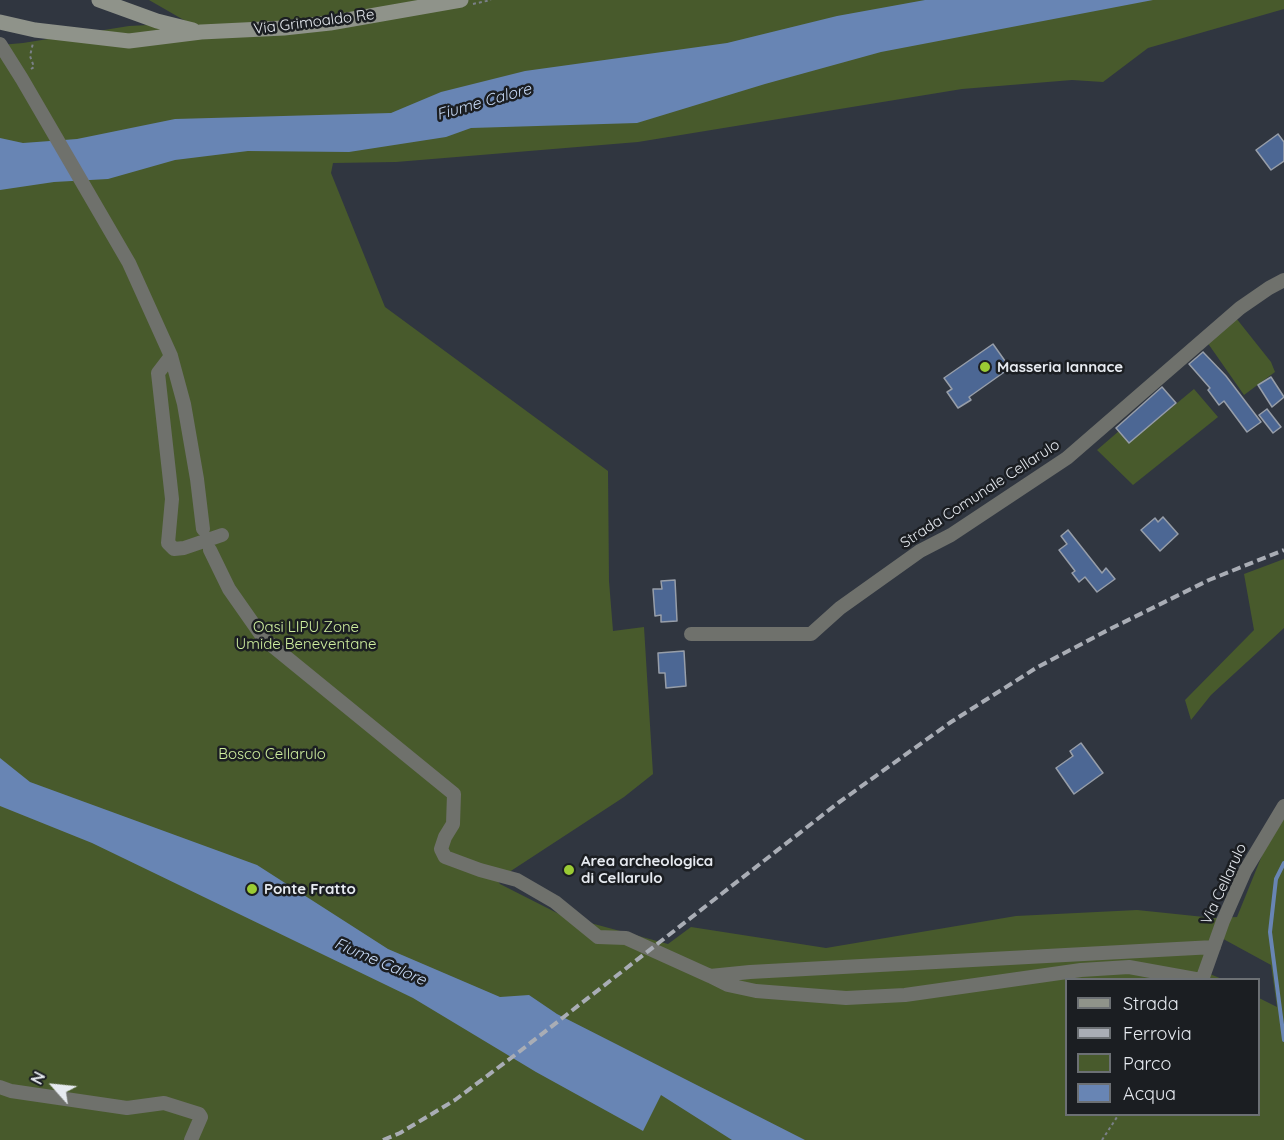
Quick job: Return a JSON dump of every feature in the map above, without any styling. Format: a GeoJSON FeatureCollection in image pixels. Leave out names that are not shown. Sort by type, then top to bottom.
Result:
{"type":"FeatureCollection","features":[{"type":"Feature","properties":{"kind":"main road","name":"Via Grimoaldo Re"},"geometry":{"type":"LineString","coordinates":[[99,0],[157,21],[201,32]]}},
{"type":"Feature","properties":{"kind":"main road","name":"Via Grimoaldo Re"},"geometry":{"type":"LineString","coordinates":[[0,22],[35,30],[129,41],[201,32],[330,23],[461,0]]}},
{"type":"Feature","properties":{"kind":"street"},"geometry":{"type":"LineString","coordinates":[[0,44],[129,263],[171,356],[184,404],[197,479],[202,529]]}},
{"type":"Feature","properties":{"kind":"street","name":"Strada Comunale Cellarulo"},"geometry":{"type":"LineString","coordinates":[[692,634],[811,634],[840,608],[920,551],[951,535],[1067,458],[1240,308],[1284,280]]}},
{"type":"Feature","properties":{"kind":"street"},"geometry":{"type":"LineString","coordinates":[[171,356],[158,373],[172,499],[167,532],[168,543],[174,549],[184,548],[222,535]]}},
{"type":"Feature","properties":{"kind":"street"},"geometry":{"type":"LineString","coordinates":[[210,550],[229,589],[264,639],[454,794],[453,824],[441,849],[445,857],[517,880],[555,902],[598,938],[626,938],[728,985],[756,991],[846,998],[905,995],[1081,970],[1129,967],[1191,978]]}},
{"type":"Feature","properties":{"kind":"street","name":"Via Cellarulo"},"geometry":{"type":"LineString","coordinates":[[1203,978],[1223,921],[1245,871],[1284,806]]}},
{"type":"Feature","properties":{"kind":"street"},"geometry":{"type":"LineString","coordinates":[[710,976],[1214,947]]}},
{"type":"Feature","properties":{"kind":"street"},"geometry":{"type":"LineString","coordinates":[[0,1087],[11,1091],[127,1108],[164,1103],[199,1114],[201,1118],[191,1140]]}},
{"type":"Feature","properties":{"kind":"path"},"geometry":{"type":"LineString","coordinates":[[1102,1140],[1118,1116]]}},
{"type":"Feature","properties":{"kind":"green space","name":"Oasi LIPU Zone Umide Beneventane"},"geometry":{"type":"Polygon","coordinates":[[[149,0],[1284,0],[1284,9],[1148,48],[1103,82],[1072,80],[962,89],[638,142],[396,162],[333,163],[331,173],[385,307],[608,471],[609,581],[613,631],[644,627],[653,774],[624,797],[497,880],[500,884],[561,915],[668,944],[691,927],[826,948],[1016,916],[1137,910],[1214,918],[1237,917],[1263,853],[1284,818],[1284,1140],[0,1140],[0,45],[129,26],[189,23],[149,0]]]}},
{"type":"Feature","properties":{"kind":"green space"},"geometry":{"type":"Polygon","coordinates":[[[1236,318],[1271,362],[1275,372],[1244,395],[1207,342],[1236,318]]]}},
{"type":"Feature","properties":{"kind":"green space"},"geometry":{"type":"Polygon","coordinates":[[[1194,389],[1218,417],[1133,485],[1097,450],[1119,431],[1129,443],[1194,389]]]}},
{"type":"Feature","properties":{"kind":"green space"},"geometry":{"type":"Polygon","coordinates":[[[1284,559],[1284,628],[1211,695],[1191,720],[1185,700],[1254,630],[1244,574],[1284,559]]]}},
{"type":"Feature","properties":{"kind":"water","name":"Fiume Calore"},"geometry":{"type":"Polygon","coordinates":[[[925,0],[1153,0],[881,52],[637,123],[471,128],[446,137],[349,152],[248,151],[175,160],[108,179],[54,182],[0,190],[0,138],[23,143],[77,139],[175,119],[391,113],[441,92],[525,71],[727,43],[837,16],[925,0]]]}},
{"type":"Feature","properties":{"kind":"water","name":"Fiume Calore"},"geometry":{"type":"Polygon","coordinates":[[[0,758],[30,782],[257,865],[388,949],[500,997],[529,995],[557,1014],[805,1140],[732,1140],[661,1095],[643,1131],[536,1072],[413,998],[92,843],[0,806],[0,758]]]}},
{"type":"Feature","properties":{"kind":"building"},"geometry":{"type":"Polygon","coordinates":[[[1278,134],[1284,142],[1284,161],[1271,170],[1256,150],[1278,134]]]}},
{"type":"Feature","properties":{"kind":"building"},"geometry":{"type":"Polygon","coordinates":[[[993,344],[1010,368],[969,397],[971,400],[958,408],[947,392],[952,389],[944,378],[993,344]]]}},
{"type":"Feature","properties":{"kind":"building"},"geometry":{"type":"Polygon","coordinates":[[[1203,352],[1226,376],[1261,422],[1247,432],[1224,401],[1219,405],[1208,390],[1210,388],[1189,364],[1203,352]]]}},
{"type":"Feature","properties":{"kind":"building"},"geometry":{"type":"Polygon","coordinates":[[[1271,377],[1284,397],[1272,407],[1258,385],[1271,377]]]}},
{"type":"Feature","properties":{"kind":"building"},"geometry":{"type":"Polygon","coordinates":[[[1162,387],[1176,403],[1129,443],[1116,428],[1162,387]]]}},
{"type":"Feature","properties":{"kind":"building"},"geometry":{"type":"Polygon","coordinates":[[[1267,409],[1281,427],[1273,433],[1259,415],[1267,409]]]}},
{"type":"Feature","properties":{"kind":"building"},"geometry":{"type":"Polygon","coordinates":[[[1163,517],[1178,534],[1160,551],[1141,530],[1155,518],[1158,522],[1163,517]]]}},
{"type":"Feature","properties":{"kind":"building"},"geometry":{"type":"Polygon","coordinates":[[[1068,530],[1102,573],[1106,568],[1115,579],[1097,592],[1085,577],[1079,582],[1072,573],[1075,571],[1059,550],[1067,544],[1061,536],[1068,530]]]}},
{"type":"Feature","properties":{"kind":"building"},"geometry":{"type":"Polygon","coordinates":[[[675,580],[677,621],[661,622],[661,615],[655,616],[653,589],[662,589],[661,581],[675,580]]]}},
{"type":"Feature","properties":{"kind":"building"},"geometry":{"type":"Polygon","coordinates":[[[684,651],[686,686],[666,688],[665,673],[659,673],[658,653],[684,651]]]}},
{"type":"Feature","properties":{"kind":"building"},"geometry":{"type":"Polygon","coordinates":[[[1081,743],[1103,773],[1074,794],[1056,768],[1073,756],[1070,751],[1081,743]]]}},
{"type":"Feature","properties":{"kind":"waterway"},"geometry":{"type":"LineString","coordinates":[[1284,863],[1276,879],[1270,932],[1284,1040]]}},
{"type":"Feature","properties":{"kind":"railway"},"geometry":{"type":"LineString","coordinates":[[383,1140],[400,1133],[455,1100],[838,803],[951,722],[1036,668],[1108,630],[1209,580],[1284,550]]}},
{"type":"Feature","properties":{"kind":"place","name":"Masseria Iannace"},"geometry":{"type":"Point","coordinates":[985,367]}},
{"type":"Feature","properties":{"kind":"place","name":"Area archeologica di Cellarulo"},"geometry":{"type":"Point","coordinates":[569,870]}},
{"type":"Feature","properties":{"kind":"place","name":"Ponte Fratto"},"geometry":{"type":"Point","coordinates":[252,889]}},
{"type":"Feature","properties":{"kind":"park label","name":"Bosco Cellarulo"},"geometry":{"type":"Point","coordinates":[272,754]}}]}
